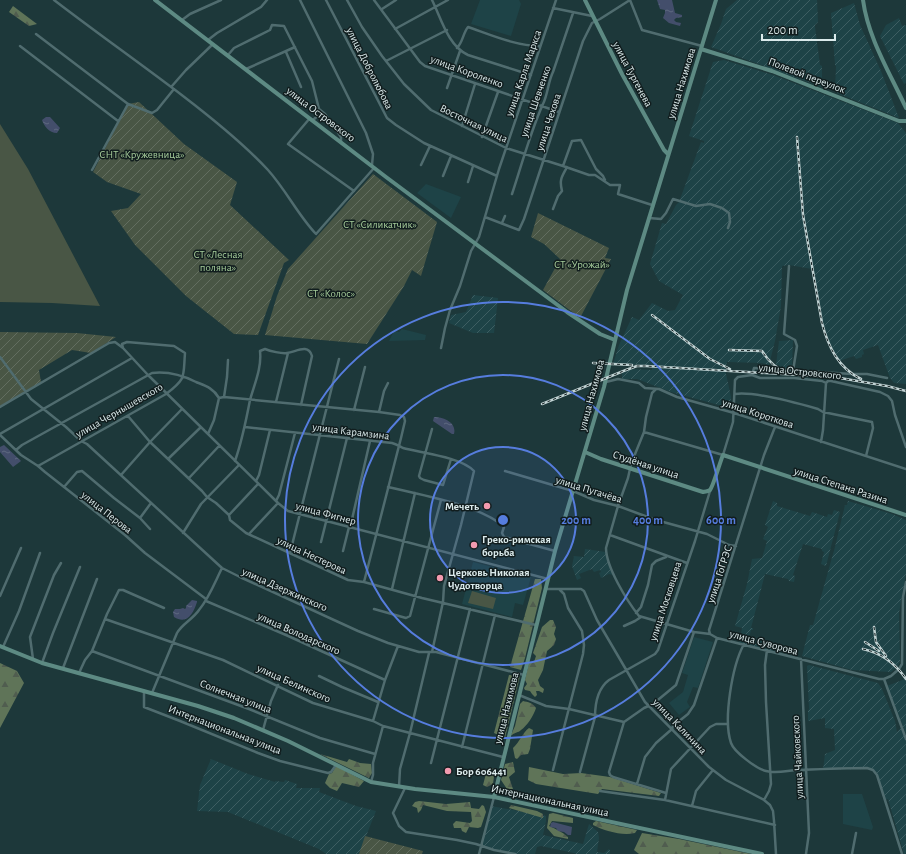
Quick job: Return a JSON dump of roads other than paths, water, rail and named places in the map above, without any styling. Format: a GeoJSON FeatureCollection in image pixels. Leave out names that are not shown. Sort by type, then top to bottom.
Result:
{"type":"FeatureCollection","features":[{"type":"Feature","properties":{"kind":"main road","name":"улица Тургенева"},"geometry":{"type":"LineString","coordinates":[[585,0],[664,150],[668,154]]}},
{"type":"Feature","properties":{"kind":"main road","name":"улица Нахимова"},"geometry":{"type":"LineString","coordinates":[[494,797],[545,589],[606,382],[622,309],[648,218],[716,0]]}},
{"type":"Feature","properties":{"kind":"main road"},"geometry":{"type":"LineString","coordinates":[[863,0],[871,34],[906,108]]}},
{"type":"Feature","properties":{"kind":"main road","name":"улица Островского"},"geometry":{"type":"LineString","coordinates":[[158,1],[373,166],[567,312],[600,334],[615,340]]}},
{"type":"Feature","properties":{"kind":"main road","name":"Полевой переулок"},"geometry":{"type":"LineString","coordinates":[[702,47],[772,71],[899,120],[906,121]]}},
{"type":"Feature","properties":{"kind":"main road","name":"Студёная улица"},"geometry":{"type":"LineString","coordinates":[[585,452],[630,469],[703,492]]}},
{"type":"Feature","properties":{"kind":"main road"},"geometry":{"type":"LineString","coordinates":[[723,456],[761,468]]}},
{"type":"Feature","properties":{"kind":"main road","name":"улица Московцева"},"geometry":{"type":"LineString","coordinates":[[711,488],[723,456]]}},
{"type":"Feature","properties":{"kind":"main road","name":"улица Степана Разина"},"geometry":{"type":"LineString","coordinates":[[761,468],[906,515]]}},
{"type":"Feature","properties":{"kind":"main road"},"geometry":{"type":"LineString","coordinates":[[703,492],[711,488]]}},
{"type":"Feature","properties":{"kind":"main road","name":"Интернациональная улица"},"geometry":{"type":"LineString","coordinates":[[1,646],[42,663],[209,709],[263,730],[371,782],[399,788],[494,797],[762,854]]}},
{"type":"Feature","properties":{"kind":"street"},"geometry":{"type":"LineString","coordinates":[[54,0],[108,41],[173,87],[220,126],[269,171],[301,216],[316,234],[354,191],[373,166],[373,154],[366,133],[300,0]]}},
{"type":"Feature","properties":{"kind":"street"},"geometry":{"type":"LineString","coordinates":[[182,20],[190,14],[221,0]]}},
{"type":"Feature","properties":{"kind":"street"},"geometry":{"type":"LineString","coordinates":[[208,40],[263,5],[267,0]]}},
{"type":"Feature","properties":{"kind":"street","name":"улица Добролюбова"},"geometry":{"type":"LineString","coordinates":[[326,0],[386,116],[415,138],[497,176]]}},
{"type":"Feature","properties":{"kind":"street","name":"Восточная улица"},"geometry":{"type":"LineString","coordinates":[[347,0],[362,27],[386,61],[404,84],[434,112],[506,148],[589,175],[594,174],[605,180],[610,185],[620,185],[618,194],[652,205]]}},
{"type":"Feature","properties":{"kind":"street","name":"улица Короленко"},"geometry":{"type":"LineString","coordinates":[[374,0],[420,62],[425,66],[559,112]]}},
{"type":"Feature","properties":{"kind":"street"},"geometry":{"type":"LineString","coordinates":[[382,10],[396,0]]}},
{"type":"Feature","properties":{"kind":"street"},"geometry":{"type":"LineString","coordinates":[[432,0],[447,30],[460,51],[468,55],[531,75]]}},
{"type":"Feature","properties":{"kind":"street"},"geometry":{"type":"LineString","coordinates":[[395,29],[448,0]]}},
{"type":"Feature","properties":{"kind":"street","name":"улица Карла Маркса"},"geometry":{"type":"LineString","coordinates":[[476,243],[506,148],[556,0]]}},
{"type":"Feature","properties":{"kind":"street"},"geometry":{"type":"LineString","coordinates":[[595,21],[630,0],[642,30],[702,47]]}},
{"type":"Feature","properties":{"kind":"street"},"geometry":{"type":"LineString","coordinates":[[553,8],[593,16]]}},
{"type":"Feature","properties":{"kind":"street","name":"улица Шевченко"},"geometry":{"type":"LineString","coordinates":[[512,194],[542,107],[550,77],[573,13]]}},
{"type":"Feature","properties":{"kind":"street","name":"улица Чехова"},"geometry":{"type":"LineString","coordinates":[[502,224],[519,230],[544,160],[583,41],[592,23],[595,21]]}},
{"type":"Feature","properties":{"kind":"street"},"geometry":{"type":"LineString","coordinates":[[228,55],[234,48],[270,30],[272,25],[284,26],[312,81],[316,102],[319,109],[341,137],[341,141]]}},
{"type":"Feature","properties":{"kind":"street"},"geometry":{"type":"LineString","coordinates":[[457,48],[460,45],[468,27],[518,44],[540,46]]}},
{"type":"Feature","properties":{"kind":"street"},"geometry":{"type":"LineString","coordinates":[[386,61],[447,30]]}},
{"type":"Feature","properties":{"kind":"street"},"geometry":{"type":"LineString","coordinates":[[36,34],[128,104],[152,112],[157,110],[186,70],[213,44]]}},
{"type":"Feature","properties":{"kind":"street"},"geometry":{"type":"LineString","coordinates":[[20,46],[118,121]]}},
{"type":"Feature","properties":{"kind":"street"},"geometry":{"type":"LineString","coordinates":[[246,69],[295,47]]}},
{"type":"Feature","properties":{"kind":"street"},"geometry":{"type":"LineString","coordinates":[[448,88],[460,51]]}},
{"type":"Feature","properties":{"kind":"street"},"geometry":{"type":"LineString","coordinates":[[286,52],[301,87]]}},
{"type":"Feature","properties":{"kind":"street"},"geometry":{"type":"LineString","coordinates":[[462,126],[475,84]]}},
{"type":"Feature","properties":{"kind":"street"},"geometry":{"type":"LineString","coordinates":[[482,137],[498,92]]}},
{"type":"Feature","properties":{"kind":"street"},"geometry":{"type":"LineString","coordinates":[[92,170],[128,104]]}},
{"type":"Feature","properties":{"kind":"street"},"geometry":{"type":"LineString","coordinates":[[322,112],[312,119],[288,144],[354,191]]}},
{"type":"Feature","properties":{"kind":"street"},"geometry":{"type":"LineString","coordinates":[[563,166],[572,141],[581,140],[596,169],[605,180]]}},
{"type":"Feature","properties":{"kind":"street"},"geometry":{"type":"LineString","coordinates":[[421,164],[430,146]]}},
{"type":"Feature","properties":{"kind":"street"},"geometry":{"type":"LineString","coordinates":[[443,176],[451,156]]}},
{"type":"Feature","properties":{"kind":"street"},"geometry":{"type":"LineString","coordinates":[[468,182],[473,166]]}},
{"type":"Feature","properties":{"kind":"street"},"geometry":{"type":"LineString","coordinates":[[553,209],[558,196],[562,191],[561,177],[566,167]]}},
{"type":"Feature","properties":{"kind":"street"},"geometry":{"type":"LineString","coordinates":[[648,218],[661,219],[666,213],[673,199],[696,206],[710,204],[722,208],[729,213],[730,222],[728,228]]}},
{"type":"Feature","properties":{"kind":"street"},"geometry":{"type":"LineString","coordinates":[[485,217],[502,224],[505,216]]}},
{"type":"Feature","properties":{"kind":"street"},"geometry":{"type":"LineString","coordinates":[[441,348],[450,310],[471,251],[476,243]]}},
{"type":"Feature","properties":{"kind":"street"},"geometry":{"type":"LineString","coordinates":[[789,266],[784,334],[795,340],[797,346],[793,370]]}},
{"type":"Feature","properties":{"kind":"street","name":"улица Фигнер"},"geometry":{"type":"LineString","coordinates":[[26,392],[109,343],[115,342],[124,348],[166,394],[258,484],[288,511],[325,522],[548,579]]}},
{"type":"Feature","properties":{"kind":"street"},"geometry":{"type":"LineString","coordinates":[[124,348],[122,344],[126,342],[172,346],[185,353],[184,376]]}},
{"type":"Feature","properties":{"kind":"street"},"geometry":{"type":"LineString","coordinates":[[235,461],[245,427],[258,370],[260,352],[265,349],[270,352],[288,353],[302,348],[308,350],[312,356],[301,404]]}},
{"type":"Feature","properties":{"kind":"street"},"geometry":{"type":"LineString","coordinates":[[276,402],[288,353]]}},
{"type":"Feature","properties":{"kind":"street","name":"улица Дзержинского"},"geometry":{"type":"LineString","coordinates":[[0,357],[31,399],[44,408],[81,441],[87,444],[222,568],[358,631],[398,646],[419,652],[430,652],[458,657],[524,675]]}},
{"type":"Feature","properties":{"kind":"street"},"geometry":{"type":"LineString","coordinates":[[0,434],[132,358]]}},
{"type":"Feature","properties":{"kind":"street"},"geometry":{"type":"LineString","coordinates":[[290,553],[339,359]]}},
{"type":"Feature","properties":{"kind":"street"},"geometry":{"type":"LineString","coordinates":[[224,397],[228,360]]}},
{"type":"Feature","properties":{"kind":"street"},"geometry":{"type":"LineString","coordinates":[[354,410],[364,367]]}},
{"type":"Feature","properties":{"kind":"street"},"geometry":{"type":"LineString","coordinates":[[752,375],[754,368],[866,374],[887,378]]}},
{"type":"Feature","properties":{"kind":"street"},"geometry":{"type":"LineString","coordinates":[[16,450],[22,445],[148,375],[156,373],[180,374],[208,386],[215,392],[219,398],[214,420],[208,434]]}},
{"type":"Feature","properties":{"kind":"street","name":"улица Островского"},"geometry":{"type":"LineString","coordinates":[[736,378],[752,375],[760,378],[794,378],[822,381],[826,383],[831,381],[885,394],[892,401],[894,415],[906,447]]}},
{"type":"Feature","properties":{"kind":"street","name":"улица Чернышевского"},"geometry":{"type":"LineString","coordinates":[[38,466],[166,394],[178,385],[184,376]]}},
{"type":"Feature","properties":{"kind":"street","name":"улица Московцева"},"geometry":{"type":"LineString","coordinates":[[723,456],[731,431],[734,413],[736,378]]}},
{"type":"Feature","properties":{"kind":"street","name":"улица Короткова"},"geometry":{"type":"LineString","coordinates":[[606,382],[618,379],[638,383],[645,388],[656,389],[676,397],[734,413],[906,469]]}},
{"type":"Feature","properties":{"kind":"street"},"geometry":{"type":"LineString","coordinates":[[379,412],[384,391],[388,383]]}},
{"type":"Feature","properties":{"kind":"street"},"geometry":{"type":"LineString","coordinates":[[821,442],[826,383]]}},
{"type":"Feature","properties":{"kind":"street","name":"улица Суворова"},"geometry":{"type":"LineString","coordinates":[[656,389],[652,393],[644,432],[640,439],[630,469],[606,548],[606,555],[613,575],[636,613],[641,617],[694,632],[710,634],[717,638],[884,680]]}},
{"type":"Feature","properties":{"kind":"street"},"geometry":{"type":"LineString","coordinates":[[0,407],[26,392]]}},
{"type":"Feature","properties":{"kind":"street"},"geometry":{"type":"LineString","coordinates":[[735,394],[741,393],[776,399],[818,408],[824,412],[872,422],[873,428],[866,456]]}},
{"type":"Feature","properties":{"kind":"street"},"geometry":{"type":"LineString","coordinates":[[219,398],[224,397],[379,412],[404,417],[404,424],[364,582]]}},
{"type":"Feature","properties":{"kind":"street"},"geometry":{"type":"LineString","coordinates":[[121,475],[182,409]]}},
{"type":"Feature","properties":{"kind":"street","name":"улица Нестерова"},"geometry":{"type":"LineString","coordinates":[[128,416],[150,442],[207,497],[229,515],[230,520],[244,532],[343,578],[495,614],[536,626]]}},
{"type":"Feature","properties":{"kind":"street"},"geometry":{"type":"LineString","coordinates":[[168,459],[201,427]]}},
{"type":"Feature","properties":{"kind":"street","name":"улица Карамзина"},"geometry":{"type":"LineString","coordinates":[[245,427],[392,443],[398,446],[451,459],[464,464],[474,471],[466,506]]}},
{"type":"Feature","properties":{"kind":"street","name":"улица ГоГРЭС"},"geometry":{"type":"LineString","coordinates":[[710,634],[709,630],[764,455],[775,427]]}},
{"type":"Feature","properties":{"kind":"street"},"geometry":{"type":"LineString","coordinates":[[432,429],[419,476],[420,478],[443,485],[451,459]]}},
{"type":"Feature","properties":{"kind":"street"},"geometry":{"type":"LineString","coordinates":[[256,481],[259,475],[270,430]]}},
{"type":"Feature","properties":{"kind":"street"},"geometry":{"type":"LineString","coordinates":[[644,432],[723,456]]}},
{"type":"Feature","properties":{"kind":"street"},"geometry":{"type":"LineString","coordinates":[[249,534],[277,502],[294,433]]}},
{"type":"Feature","properties":{"kind":"street","name":"улица Перова"},"geometry":{"type":"LineString","coordinates":[[0,434],[28,460],[38,466],[125,535],[150,557],[206,600]]}},
{"type":"Feature","properties":{"kind":"street"},"geometry":{"type":"LineString","coordinates":[[321,542],[346,438]]}},
{"type":"Feature","properties":{"kind":"street"},"geometry":{"type":"LineString","coordinates":[[343,551],[370,440]]}},
{"type":"Feature","properties":{"kind":"street"},"geometry":{"type":"LineString","coordinates":[[189,478],[219,446]]}},
{"type":"Feature","properties":{"kind":"street"},"geometry":{"type":"LineString","coordinates":[[183,533],[194,513],[207,497],[239,465]]}},
{"type":"Feature","properties":{"kind":"street"},"geometry":{"type":"LineString","coordinates":[[64,487],[77,472],[82,471],[140,518],[150,529]]}},
{"type":"Feature","properties":{"kind":"street","name":"улица Пугачёва"},"geometry":{"type":"LineString","coordinates":[[505,471],[573,491],[594,500],[618,506],[697,533],[707,534],[729,545],[736,546]]}},
{"type":"Feature","properties":{"kind":"street"},"geometry":{"type":"LineString","coordinates":[[229,515],[258,484]]}},
{"type":"Feature","properties":{"kind":"street"},"geometry":{"type":"LineString","coordinates":[[388,487],[466,506],[497,520],[504,527],[502,533],[504,537],[555,551]]}},
{"type":"Feature","properties":{"kind":"street","name":"улица Московцева"},"geometry":{"type":"LineString","coordinates":[[580,772],[602,686],[608,680],[657,652],[668,624],[711,488]]}},
{"type":"Feature","properties":{"kind":"street"},"geometry":{"type":"LineString","coordinates":[[703,492],[707,495],[708,500]]}},
{"type":"Feature","properties":{"kind":"street"},"geometry":{"type":"LineString","coordinates":[[392,589],[415,493]]}},
{"type":"Feature","properties":{"kind":"street"},"geometry":{"type":"LineString","coordinates":[[374,609],[408,618],[410,616],[441,500]]}},
{"type":"Feature","properties":{"kind":"street"},"geometry":{"type":"LineString","coordinates":[[140,518],[151,503]]}},
{"type":"Feature","properties":{"kind":"street"},"geometry":{"type":"LineString","coordinates":[[399,788],[400,769],[443,602],[444,586],[466,506]]}},
{"type":"Feature","properties":{"kind":"street"},"geometry":{"type":"LineString","coordinates":[[610,535],[687,563]]}},
{"type":"Feature","properties":{"kind":"street"},"geometry":{"type":"LineString","coordinates":[[0,596],[21,548]]}},
{"type":"Feature","properties":{"kind":"street"},"geometry":{"type":"LineString","coordinates":[[1,646],[18,611],[40,553]]}},
{"type":"Feature","properties":{"kind":"street"},"geometry":{"type":"LineString","coordinates":[[636,613],[641,607],[652,565],[656,561],[666,556]]}},
{"type":"Feature","properties":{"kind":"street"},"geometry":{"type":"LineString","coordinates":[[33,660],[30,637],[56,571],[61,563]]}},
{"type":"Feature","properties":{"kind":"street"},"geometry":{"type":"LineString","coordinates":[[42,663],[80,567]]}},
{"type":"Feature","properties":{"kind":"street"},"geometry":{"type":"LineString","coordinates":[[152,693],[172,642],[181,627],[195,615],[206,600],[222,568]]}},
{"type":"Feature","properties":{"kind":"street"},"geometry":{"type":"LineString","coordinates":[[63,669],[97,579]]}},
{"type":"Feature","properties":{"kind":"street"},"geometry":{"type":"LineString","coordinates":[[906,582],[904,597],[902,664],[896,672],[884,680],[906,739]]}},
{"type":"Feature","properties":{"kind":"street"},"geometry":{"type":"LineString","coordinates":[[545,589],[560,590],[564,594],[568,608],[581,628],[584,645],[584,654],[553,770]]}},
{"type":"Feature","properties":{"kind":"street","name":"улица Калинина"},"geometry":{"type":"LineString","coordinates":[[560,590],[581,589],[584,591],[597,620],[648,706],[713,770],[726,780],[764,800]]}},
{"type":"Feature","properties":{"kind":"street"},"geometry":{"type":"LineString","coordinates":[[79,673],[92,650],[119,590],[123,590],[164,608]]}},
{"type":"Feature","properties":{"kind":"street","name":"улица Володарского"},"geometry":{"type":"LineString","coordinates":[[206,600],[385,680]]}},
{"type":"Feature","properties":{"kind":"street"},"geometry":{"type":"LineString","coordinates":[[431,763],[470,609]]}},
{"type":"Feature","properties":{"kind":"street"},"geometry":{"type":"LineString","coordinates":[[462,747],[495,614]]}},
{"type":"Feature","properties":{"kind":"street"},"geometry":{"type":"LineString","coordinates":[[624,626],[641,617]]}},
{"type":"Feature","properties":{"kind":"street","name":"улица Белинского"},"geometry":{"type":"LineString","coordinates":[[105,619],[228,661],[313,703],[410,734],[503,757]]}},
{"type":"Feature","properties":{"kind":"street"},"geometry":{"type":"LineString","coordinates":[[666,793],[613,777],[609,774],[624,722],[653,704],[676,685],[694,632]]}},
{"type":"Feature","properties":{"kind":"street"},"geometry":{"type":"LineString","coordinates":[[637,784],[645,757],[656,743],[672,729],[673,726],[688,714],[696,701],[717,638]]}},
{"type":"Feature","properties":{"kind":"street"},"geometry":{"type":"LineString","coordinates":[[744,644],[741,650],[729,703],[728,724],[731,742],[734,748],[760,769],[771,772],[867,768],[874,771],[877,775],[902,854]]}},
{"type":"Feature","properties":{"kind":"street"},"geometry":{"type":"LineString","coordinates":[[373,721],[385,680],[398,646]]}},
{"type":"Feature","properties":{"kind":"street","name":"Солнечная улица"},"geometry":{"type":"LineString","coordinates":[[92,650],[180,682],[320,738],[375,754]]}},
{"type":"Feature","properties":{"kind":"street"},"geometry":{"type":"LineString","coordinates":[[766,650],[766,702],[771,772],[770,788],[764,800],[772,808],[775,825],[776,854]]}},
{"type":"Feature","properties":{"kind":"street","name":"улица Чайковского"},"geometry":{"type":"LineString","coordinates":[[801,659],[809,833],[806,854]]}},
{"type":"Feature","properties":{"kind":"street"},"geometry":{"type":"LineString","coordinates":[[320,676],[378,702]]}},
{"type":"Feature","properties":{"kind":"street"},"geometry":{"type":"LineString","coordinates":[[263,730],[271,701],[278,685]]}},
{"type":"Feature","properties":{"kind":"street","name":"Интернациональная улица"},"geometry":{"type":"LineString","coordinates":[[144,691],[144,707],[258,753],[287,763],[328,773],[331,772],[336,765]]}},
{"type":"Feature","properties":{"kind":"street"},"geometry":{"type":"LineString","coordinates":[[519,695],[542,705],[595,714],[624,722]]}},
{"type":"Feature","properties":{"kind":"street"},"geometry":{"type":"LineString","coordinates":[[665,800],[671,769],[712,726],[716,724],[728,724]]}},
{"type":"Feature","properties":{"kind":"street"},"geometry":{"type":"LineString","coordinates":[[371,782],[373,775],[373,763],[383,726]]}},
{"type":"Feature","properties":{"kind":"street"},"geometry":{"type":"LineString","coordinates":[[692,806],[696,791],[713,770]]}},
{"type":"Feature","properties":{"kind":"street"},"geometry":{"type":"LineString","coordinates":[[405,788],[394,814],[396,822],[406,832],[457,840],[515,854]]}},
{"type":"Feature","properties":{"kind":"street"},"geometry":{"type":"LineString","coordinates":[[600,791],[665,800],[775,825]]}},
{"type":"Feature","properties":{"kind":"street"},"geometry":{"type":"LineString","coordinates":[[479,854],[494,797]]}},
{"type":"Feature","properties":{"kind":"street"},"geometry":{"type":"LineString","coordinates":[[852,854],[856,833]]}},
{"type":"Feature","properties":{"kind":"water"},"geometry":{"type":"Polygon","coordinates":[[[657,0],[672,0],[675,13],[682,15],[682,17],[674,20],[681,23],[680,26],[669,23],[663,18],[665,10],[660,9],[657,0]]]}},
{"type":"Feature","properties":{"kind":"water"},"geometry":{"type":"Polygon","coordinates":[[[46,117],[50,117],[60,128],[57,133],[52,132],[46,127],[42,120],[46,117]]]}},
{"type":"Feature","properties":{"kind":"water"},"geometry":{"type":"Polygon","coordinates":[[[434,417],[445,419],[451,423],[454,434],[433,421],[434,417]]]}},
{"type":"Feature","properties":{"kind":"water"},"geometry":{"type":"Polygon","coordinates":[[[4,445],[21,461],[13,467],[0,452],[0,447],[4,445]]]}},
{"type":"Feature","properties":{"kind":"water"},"geometry":{"type":"Polygon","coordinates":[[[192,600],[197,602],[194,611],[189,617],[183,620],[174,617],[173,612],[175,609],[185,609],[192,600]]]}},
{"type":"Feature","properties":{"kind":"water"},"geometry":{"type":"Polygon","coordinates":[[[553,822],[572,827],[571,835],[558,831],[556,828],[550,827],[551,823],[553,822]]]}},
{"type":"Feature","properties":{"kind":"railway"},"geometry":{"type":"LineString","coordinates":[[797,137],[803,215],[822,323],[827,340],[835,356],[846,369],[861,379]]}},
{"type":"Feature","properties":{"kind":"railway"},"geometry":{"type":"LineString","coordinates":[[652,315],[710,359],[730,369]]}},
{"type":"Feature","properties":{"kind":"railway"},"geometry":{"type":"LineString","coordinates":[[729,350],[762,351],[773,364],[788,373]]}},
{"type":"Feature","properties":{"kind":"railway"},"geometry":{"type":"LineString","coordinates":[[593,363],[632,365]]}},
{"type":"Feature","properties":{"kind":"railway"},"geometry":{"type":"LineString","coordinates":[[542,404],[637,366],[834,377],[887,386],[906,391]]}},
{"type":"Feature","properties":{"kind":"railway"},"geometry":{"type":"LineString","coordinates":[[874,627],[876,642],[886,656]]}},
{"type":"Feature","properties":{"kind":"railway"},"geometry":{"type":"LineString","coordinates":[[865,642],[879,651]]}},
{"type":"Feature","properties":{"kind":"railway"},"geometry":{"type":"LineString","coordinates":[[863,649],[876,653],[888,660],[906,679]]}},
{"type":"Feature","properties":{"kind":"place","name":"Мечеть"},"geometry":{"type":"Point","coordinates":[487,506]}},
{"type":"Feature","properties":{"kind":"place","name":"Греко-римская борьба"},"geometry":{"type":"Point","coordinates":[474,545]}},
{"type":"Feature","properties":{"kind":"place","name":"Церковь Николая Чудотворца"},"geometry":{"type":"Point","coordinates":[440,578]}},
{"type":"Feature","properties":{"kind":"place","name":"Бор 606441"},"geometry":{"type":"Point","coordinates":[448,771]}},
{"type":"Feature","properties":{"kind":"park label","name":"СНТ «Кружевница»"},"geometry":{"type":"Point","coordinates":[142,154]}},
{"type":"Feature","properties":{"kind":"park label","name":"СТ «Силикатчик»"},"geometry":{"type":"Point","coordinates":[380,224]}},
{"type":"Feature","properties":{"kind":"park label","name":"СТ «Лесная поляна»"},"geometry":{"type":"Point","coordinates":[218,260]}},
{"type":"Feature","properties":{"kind":"park label","name":"СТ «Урожай»"},"geometry":{"type":"Point","coordinates":[582,264]}},
{"type":"Feature","properties":{"kind":"park label","name":"СТ «Колос»"},"geometry":{"type":"Point","coordinates":[331,293]}}]}
